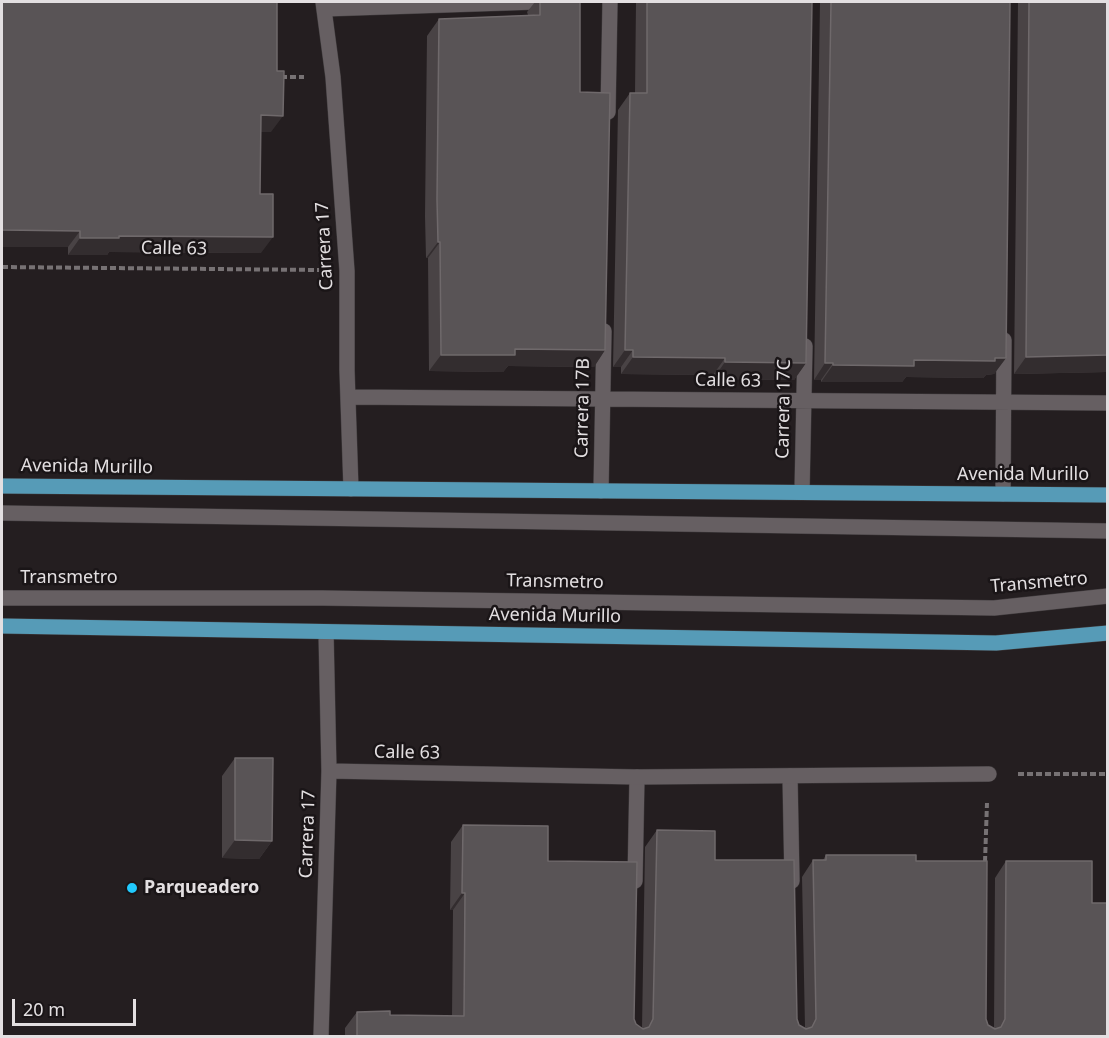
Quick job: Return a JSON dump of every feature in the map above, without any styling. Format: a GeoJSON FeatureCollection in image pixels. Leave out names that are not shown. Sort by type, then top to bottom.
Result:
{"type":"FeatureCollection","features":[{"type":"Feature","properties":{"kind":"main road","name":"Avenida Murillo"},"geometry":{"type":"LineString","coordinates":[[2,486],[1107,495]]}},
{"type":"Feature","properties":{"kind":"main road","name":"Avenida Murillo"},"geometry":{"type":"LineString","coordinates":[[2,626],[996,643],[1107,633]]}},
{"type":"Feature","properties":{"kind":"street"},"geometry":{"type":"LineString","coordinates":[[324,5],[536,2]]}},
{"type":"Feature","properties":{"kind":"street"},"geometry":{"type":"LineString","coordinates":[[608,130],[610,2]]}},
{"type":"Feature","properties":{"kind":"street","name":"Carrera 17"},"geometry":{"type":"LineString","coordinates":[[324,5],[333,77],[347,271],[351,489]]}},
{"type":"Feature","properties":{"kind":"street","name":"Carrera 17B"},"geometry":{"type":"LineString","coordinates":[[601,491],[604,317]]}},
{"type":"Feature","properties":{"kind":"street"},"geometry":{"type":"LineString","coordinates":[[1003,494],[1005,320]]}},
{"type":"Feature","properties":{"kind":"street","name":"Carrera 17C"},"geometry":{"type":"LineString","coordinates":[[802,492],[805,331]]}},
{"type":"Feature","properties":{"kind":"street","name":"Calle 63"},"geometry":{"type":"LineString","coordinates":[[348,397],[1107,403]]}},
{"type":"Feature","properties":{"kind":"street"},"geometry":{"type":"LineString","coordinates":[[2,513],[1107,531]]}},
{"type":"Feature","properties":{"kind":"street","name":"Transmetro"},"geometry":{"type":"LineString","coordinates":[[2,598],[322,598],[994,608],[1107,596]]}},
{"type":"Feature","properties":{"kind":"street","name":"Carrera 17"},"geometry":{"type":"LineString","coordinates":[[321,1036],[329,771],[326,632]]}},
{"type":"Feature","properties":{"kind":"street","name":"Calle 63"},"geometry":{"type":"LineString","coordinates":[[329,771],[637,777],[989,774]]}},
{"type":"Feature","properties":{"kind":"street"},"geometry":{"type":"LineString","coordinates":[[790,776],[792,894]]}},
{"type":"Feature","properties":{"kind":"street"},"geometry":{"type":"LineString","coordinates":[[635,895],[637,777]]}},
{"type":"Feature","properties":{"kind":"path"},"geometry":{"type":"LineString","coordinates":[[274,77],[333,77]]}},
{"type":"Feature","properties":{"kind":"path","name":"Calle 63"},"geometry":{"type":"LineString","coordinates":[[2,267],[347,271]]}},
{"type":"Feature","properties":{"kind":"path"},"geometry":{"type":"LineString","coordinates":[[985,862],[989,774],[1107,774]]}},
{"type":"Feature","properties":{"kind":"building"},"geometry":{"type":"Polygon","coordinates":[[[2,2],[277,2],[277,71],[284,71],[283,116],[261,115],[260,194],[273,194],[273,237],[80,238],[80,231],[2,230],[2,2]]]}},
{"type":"Feature","properties":{"kind":"building"},"geometry":{"type":"Polygon","coordinates":[[[540,2],[580,2],[580,92],[610,93],[605,350],[515,349],[515,355],[441,355],[440,242],[438,242],[437,199],[439,19],[540,15],[540,2]]]}},
{"type":"Feature","properties":{"kind":"building"},"geometry":{"type":"Polygon","coordinates":[[[647,2],[812,2],[806,363],[725,362],[725,358],[633,357],[633,350],[625,350],[630,93],[647,93],[647,2]]]}},
{"type":"Feature","properties":{"kind":"building"},"geometry":{"type":"Polygon","coordinates":[[[831,2],[1010,2],[1006,358],[995,358],[995,361],[914,360],[914,366],[825,363],[831,2]]]}},
{"type":"Feature","properties":{"kind":"building"},"geometry":{"type":"Polygon","coordinates":[[[1029,2],[1107,2],[1107,355],[1026,357],[1029,2]]]}},
{"type":"Feature","properties":{"kind":"building"},"geometry":{"type":"Polygon","coordinates":[[[235,758],[273,758],[272,841],[235,840],[235,758]]]}},
{"type":"Feature","properties":{"kind":"building"},"geometry":{"type":"Polygon","coordinates":[[[463,825],[548,826],[548,861],[637,862],[634,1019],[636,1024],[643,1029],[649,1027],[653,1019],[657,830],[715,831],[715,860],[794,860],[797,1019],[799,1025],[806,1029],[812,1027],[816,1019],[813,860],[826,860],[826,855],[916,855],[916,861],[987,861],[986,1019],[988,1025],[995,1029],[1001,1027],[1005,1019],[1006,861],[1092,861],[1092,903],[1107,903],[1107,1036],[357,1036],[357,1012],[390,1011],[390,1015],[464,1016],[463,825]]]}},
{"type":"Feature","properties":{"kind":"place","name":"Parqueadero"},"geometry":{"type":"Point","coordinates":[132,888]}}]}
